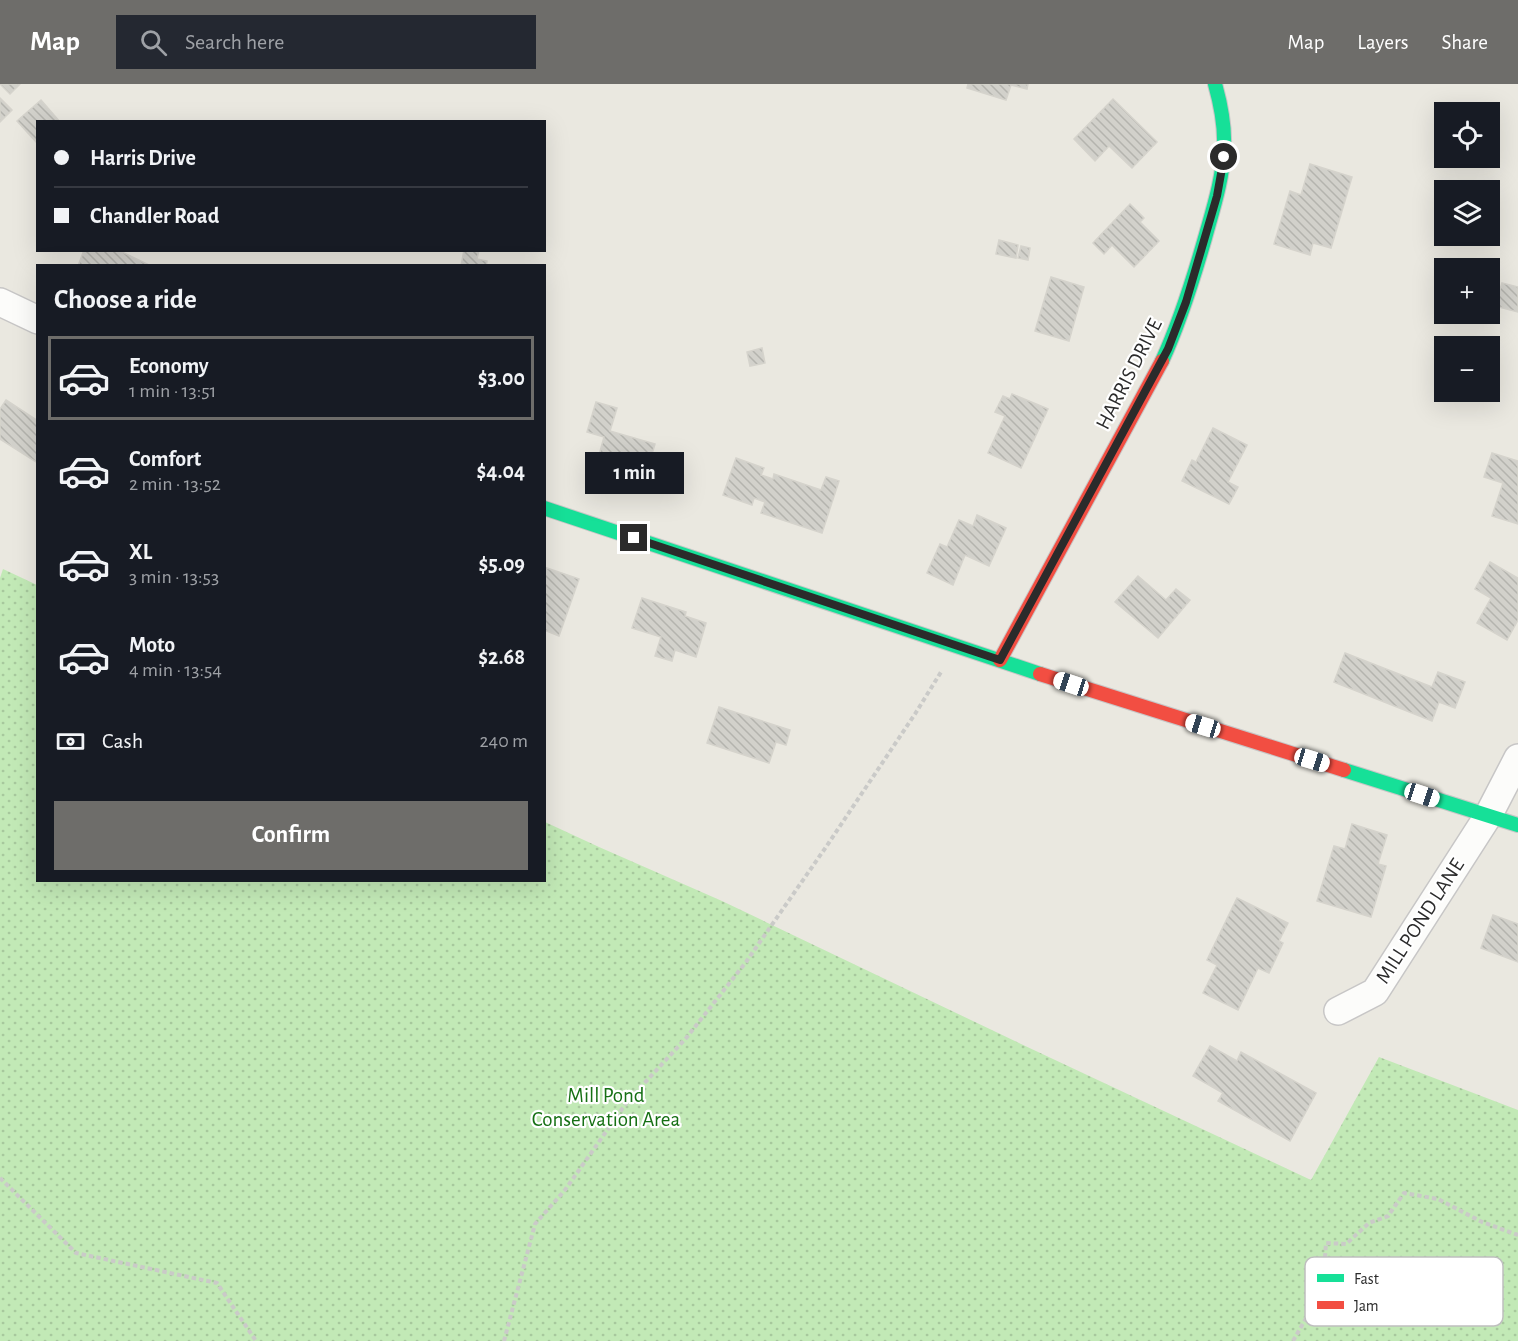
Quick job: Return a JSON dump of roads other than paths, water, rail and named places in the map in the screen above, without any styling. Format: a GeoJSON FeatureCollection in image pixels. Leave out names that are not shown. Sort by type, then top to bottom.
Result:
{"type":"FeatureCollection","features":[{"type":"Feature","properties":{"kind":"street","name":"HARRIS DRIVE"},"geometry":{"type":"LineString","coordinates":[[1000,660],[1158,369],[1186,302],[1217,196],[1224,157],[1224,123],[1215,84]]}},
{"type":"Feature","properties":{"kind":"street"},"geometry":{"type":"LineString","coordinates":[[0,302],[36,319]]}},
{"type":"Feature","properties":{"kind":"street"},"geometry":{"type":"LineString","coordinates":[[546,509],[1000,660],[1518,825]]}},
{"type":"Feature","properties":{"kind":"street","name":"MILL POND LANE"},"geometry":{"type":"LineString","coordinates":[[1338,1011],[1375,992],[1488,816],[1518,758]]}},
{"type":"Feature","properties":{"kind":"park label","name":"Mill Pond Conservation Area"},"geometry":{"type":"Point","coordinates":[606,1107]}}]}
